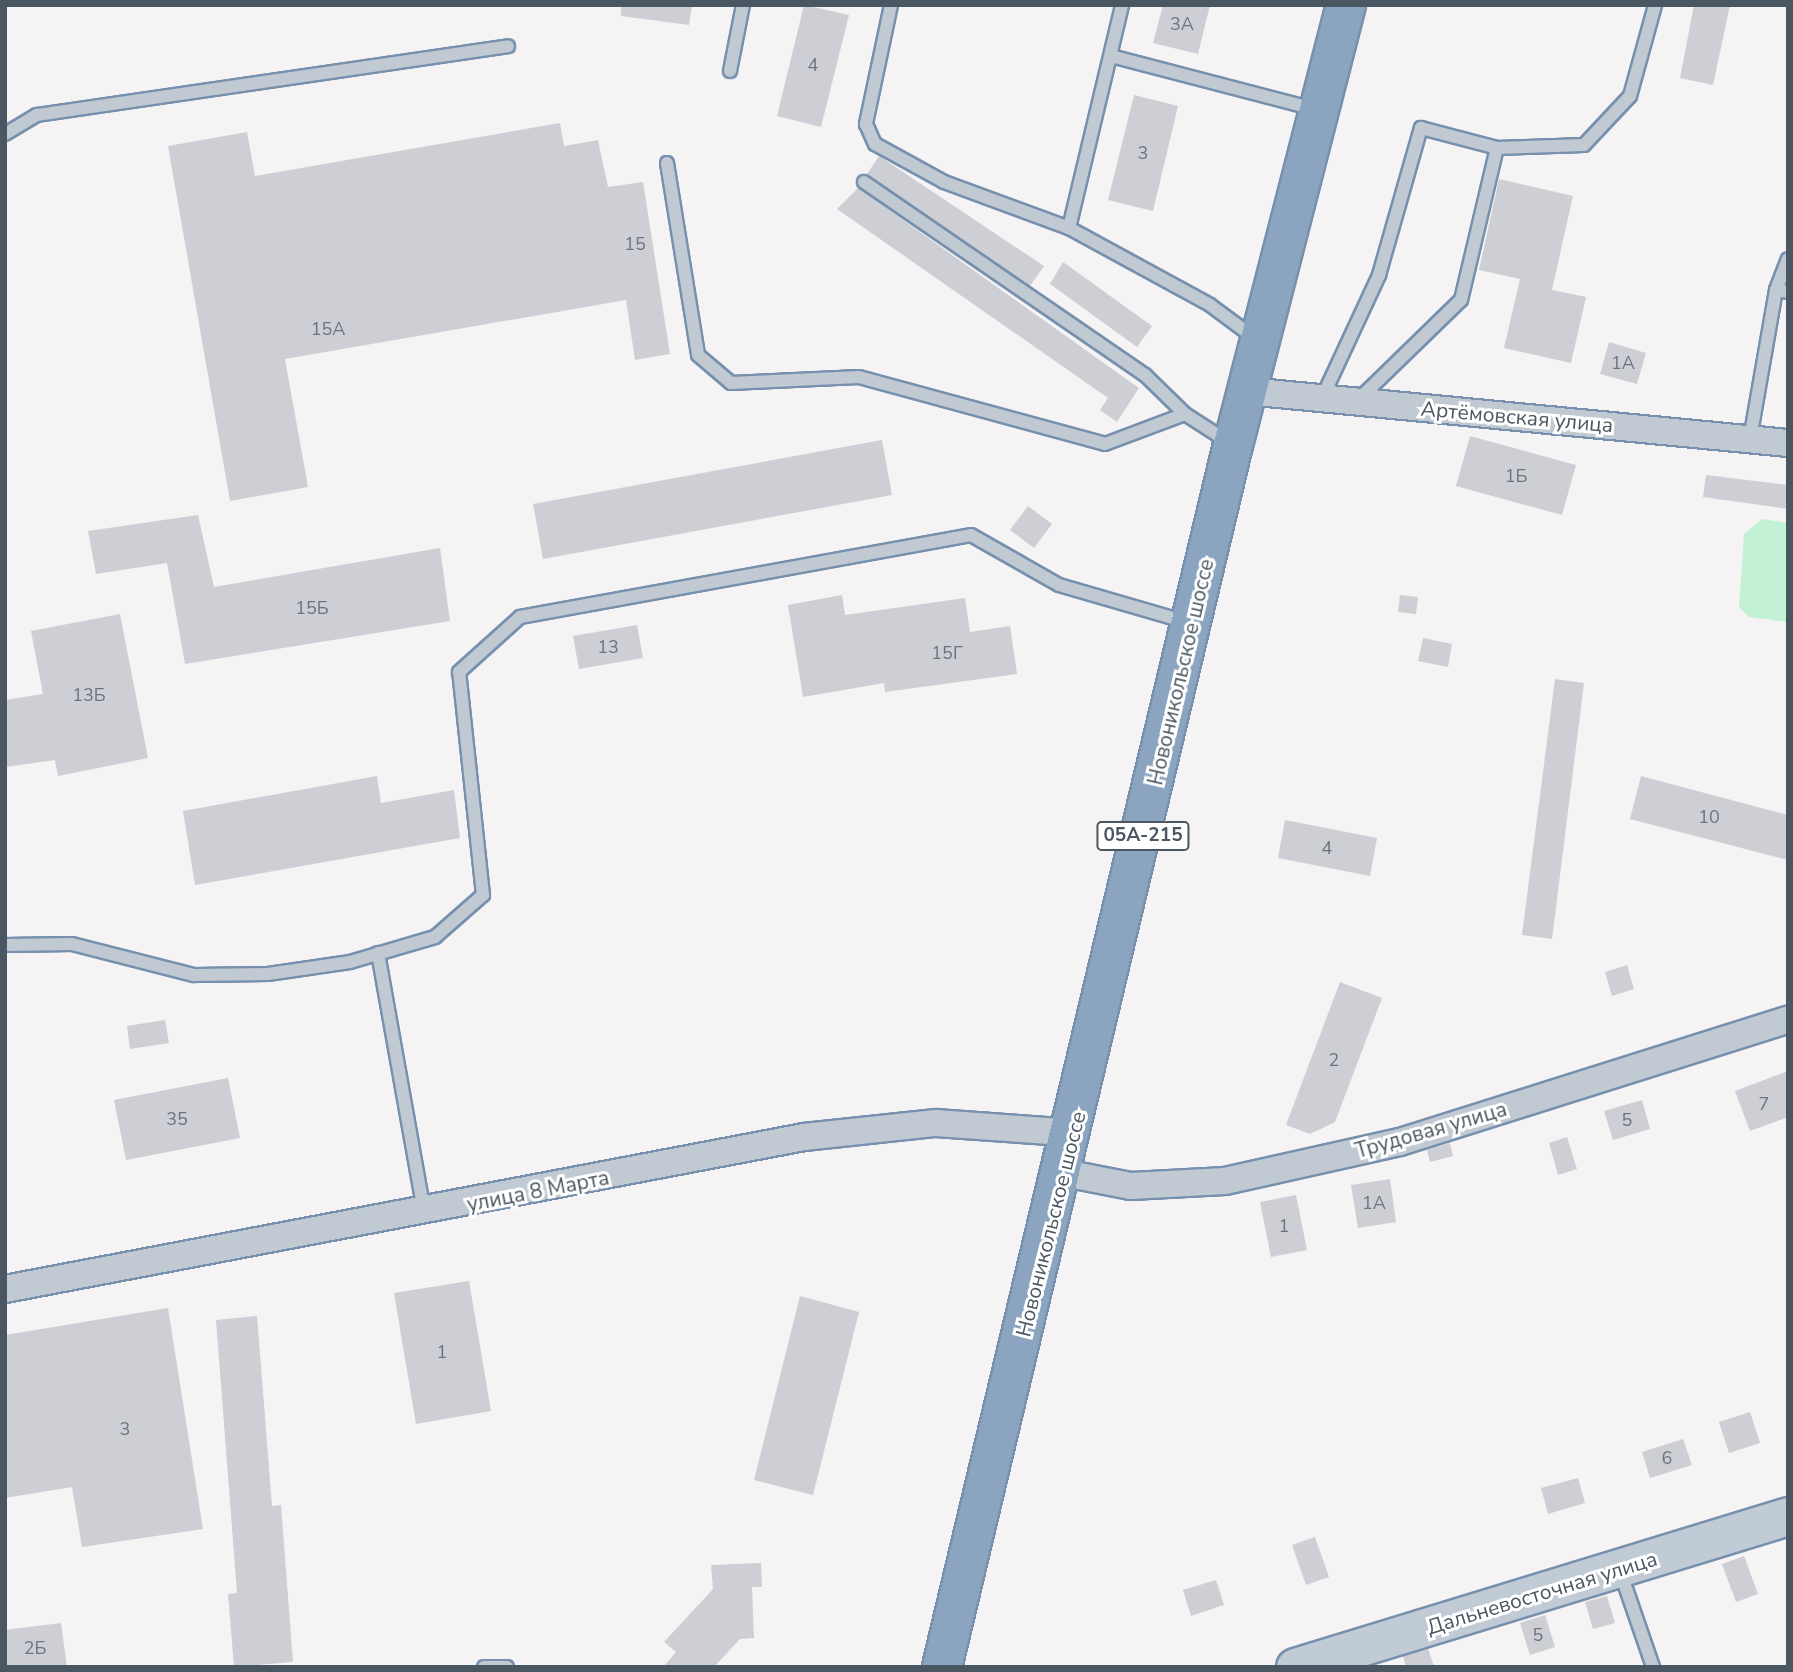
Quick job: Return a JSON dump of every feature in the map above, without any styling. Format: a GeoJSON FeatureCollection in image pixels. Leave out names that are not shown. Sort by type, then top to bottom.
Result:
{"type":"FeatureCollection","features":[{"type":"Feature","properties":{"kind":"highway","name":"Новоникольское шоссе"},"geometry":{"type":"LineString","coordinates":[[943,1667],[1074,1133],[1233,445],[1321,111],[1346,5]]}},
{"type":"Feature","properties":{"kind":"main road","name":"Дальневосточная улица"},"geometry":{"type":"LineString","coordinates":[[1295,1667],[1620,1571],[1788,1516]]}},
{"type":"Feature","properties":{"kind":"street","name":"Артёмовская улица"},"geometry":{"type":"LineString","coordinates":[[1247,391],[1788,443]]}},
{"type":"Feature","properties":{"kind":"street","name":"Трудовая улица"},"geometry":{"type":"LineString","coordinates":[[1064,1173],[1131,1186],[1225,1181],[1400,1142],[1788,1020]]}},
{"type":"Feature","properties":{"kind":"street","name":"улица 8 Марта"},"geometry":{"type":"LineString","coordinates":[[5,1290],[425,1214],[804,1138],[936,1123],[1074,1133]]}},
{"type":"Feature","properties":{"kind":"lane"},"geometry":{"type":"LineString","coordinates":[[730,71],[743,5]]}},
{"type":"Feature","properties":{"kind":"lane"},"geometry":{"type":"LineString","coordinates":[[891,5],[866,124],[869,136],[944,182],[1069,228],[1210,305],[1260,342]]}},
{"type":"Feature","properties":{"kind":"lane"},"geometry":{"type":"LineString","coordinates":[[1069,228],[1122,5]]}},
{"type":"Feature","properties":{"kind":"lane"},"geometry":{"type":"LineString","coordinates":[[1322,398],[1379,275],[1421,128],[1497,148],[1584,145],[1630,96],[1654,5]]}},
{"type":"Feature","properties":{"kind":"lane"},"geometry":{"type":"LineString","coordinates":[[5,134],[37,115],[508,46]]}},
{"type":"Feature","properties":{"kind":"lane"},"geometry":{"type":"LineString","coordinates":[[1111,56],[1321,111]]}},
{"type":"Feature","properties":{"kind":"lane"},"geometry":{"type":"LineString","coordinates":[[1356,402],[1461,300],[1497,148]]}},
{"type":"Feature","properties":{"kind":"lane"},"geometry":{"type":"LineString","coordinates":[[667,163],[698,355],[731,383],[859,377],[1105,444],[1185,414]]}},
{"type":"Feature","properties":{"kind":"lane"},"geometry":{"type":"LineString","coordinates":[[864,182],[1145,375],[1185,414],[1233,445]]}},
{"type":"Feature","properties":{"kind":"lane"},"geometry":{"type":"LineString","coordinates":[[1750,439],[1788,259]]}},
{"type":"Feature","properties":{"kind":"lane"},"geometry":{"type":"LineString","coordinates":[[5,945],[72,944],[194,975],[268,974],[378,953],[435,937],[483,895],[460,672],[520,617],[971,536],[1059,585],[1192,624]]}},
{"type":"Feature","properties":{"kind":"lane"},"geometry":{"type":"LineString","coordinates":[[378,953],[425,1214]]}},
{"type":"Feature","properties":{"kind":"lane"},"geometry":{"type":"LineString","coordinates":[[1620,1571],[1653,1667]]}},
{"type":"Feature","properties":{"kind":"lane"},"geometry":{"type":"LineString","coordinates":[[484,1667],[507,1667]]}},
{"type":"Feature","properties":{"kind":"green space"},"geometry":{"type":"Polygon","coordinates":[[[1762,519],[1788,523],[1788,622],[1749,617],[1739,607],[1744,534],[1762,519]]]}},
{"type":"Feature","properties":{"kind":"building"},"geometry":{"type":"Polygon","coordinates":[[[621,5],[692,5],[689,25],[621,16],[621,5]]]}},
{"type":"Feature","properties":{"kind":"building"},"geometry":{"type":"Polygon","coordinates":[[[804,5],[849,15],[821,127],[777,116],[804,5]]]}},
{"type":"Feature","properties":{"kind":"building"},"geometry":{"type":"Polygon","coordinates":[[[1163,5],[1210,5],[1198,54],[1153,43],[1163,5]]]}},
{"type":"Feature","properties":{"kind":"building"},"geometry":{"type":"Polygon","coordinates":[[[1694,5],[1730,5],[1713,85],[1680,78],[1694,5]]]}},
{"type":"Feature","properties":{"kind":"building"},"geometry":{"type":"Polygon","coordinates":[[[1134,95],[1178,106],[1153,211],[1108,200],[1134,95]]]}},
{"type":"Feature","properties":{"kind":"building"},"geometry":{"type":"Polygon","coordinates":[[[560,123],[564,146],[598,140],[608,187],[643,182],[670,354],[635,360],[626,300],[285,359],[308,487],[230,501],[168,146],[247,132],[255,176],[560,123]]]}},
{"type":"Feature","properties":{"kind":"building"},"geometry":{"type":"Polygon","coordinates":[[[879,156],[1044,266],[1030,286],[867,174],[879,156]]]}},
{"type":"Feature","properties":{"kind":"building"},"geometry":{"type":"Polygon","coordinates":[[[1499,179],[1573,196],[1552,290],[1586,297],[1571,363],[1504,348],[1520,279],[1479,270],[1499,179]]]}},
{"type":"Feature","properties":{"kind":"building"},"geometry":{"type":"Polygon","coordinates":[[[858,188],[1139,388],[1117,422],[1100,410],[1108,398],[837,209],[858,188]]]}},
{"type":"Feature","properties":{"kind":"building"},"geometry":{"type":"Polygon","coordinates":[[[1063,262],[1152,326],[1137,347],[1050,284],[1063,262]]]}},
{"type":"Feature","properties":{"kind":"building"},"geometry":{"type":"Polygon","coordinates":[[[1609,342],[1646,353],[1637,384],[1600,374],[1609,342]]]}},
{"type":"Feature","properties":{"kind":"building"},"geometry":{"type":"Polygon","coordinates":[[[1470,436],[1576,465],[1562,515],[1456,486],[1470,436]]]}},
{"type":"Feature","properties":{"kind":"building"},"geometry":{"type":"Polygon","coordinates":[[[882,440],[892,495],[543,559],[533,504],[882,440]]]}},
{"type":"Feature","properties":{"kind":"building"},"geometry":{"type":"Polygon","coordinates":[[[1706,475],[1788,485],[1788,509],[1703,497],[1706,475]]]}},
{"type":"Feature","properties":{"kind":"building"},"geometry":{"type":"Polygon","coordinates":[[[1028,506],[1052,524],[1034,548],[1010,530],[1028,506]]]}},
{"type":"Feature","properties":{"kind":"building"},"geometry":{"type":"Polygon","coordinates":[[[198,515],[214,587],[440,548],[450,621],[185,664],[167,563],[96,574],[88,531],[198,515]]]}},
{"type":"Feature","properties":{"kind":"building"},"geometry":{"type":"Polygon","coordinates":[[[842,595],[845,615],[965,598],[970,632],[1010,626],[1017,674],[885,692],[884,683],[803,697],[788,605],[842,595]]]}},
{"type":"Feature","properties":{"kind":"building"},"geometry":{"type":"Polygon","coordinates":[[[1400,595],[1418,597],[1416,614],[1398,612],[1400,595]]]}},
{"type":"Feature","properties":{"kind":"building"},"geometry":{"type":"Polygon","coordinates":[[[120,614],[148,758],[58,776],[55,760],[5,767],[5,700],[43,694],[31,631],[120,614]]]}},
{"type":"Feature","properties":{"kind":"building"},"geometry":{"type":"Polygon","coordinates":[[[637,625],[643,658],[579,669],[573,636],[637,625]]]}},
{"type":"Feature","properties":{"kind":"building"},"geometry":{"type":"Polygon","coordinates":[[[1423,638],[1452,644],[1448,667],[1418,661],[1423,638]]]}},
{"type":"Feature","properties":{"kind":"building"},"geometry":{"type":"Polygon","coordinates":[[[1555,679],[1584,683],[1552,939],[1522,935],[1555,679]]]}},
{"type":"Feature","properties":{"kind":"building"},"geometry":{"type":"Polygon","coordinates":[[[377,776],[381,803],[454,790],[460,838],[195,885],[183,811],[377,776]]]}},
{"type":"Feature","properties":{"kind":"building"},"geometry":{"type":"Polygon","coordinates":[[[1641,776],[1788,815],[1788,860],[1630,819],[1641,776]]]}},
{"type":"Feature","properties":{"kind":"building"},"geometry":{"type":"Polygon","coordinates":[[[1285,820],[1377,838],[1370,876],[1278,858],[1285,820]]]}},
{"type":"Feature","properties":{"kind":"building"},"geometry":{"type":"Polygon","coordinates":[[[1627,965],[1634,989],[1612,996],[1605,972],[1627,965]]]}},
{"type":"Feature","properties":{"kind":"building"},"geometry":{"type":"Polygon","coordinates":[[[1340,982],[1382,998],[1335,1122],[1310,1134],[1286,1125],[1340,982]]]}},
{"type":"Feature","properties":{"kind":"building"},"geometry":{"type":"Polygon","coordinates":[[[165,1020],[169,1043],[130,1049],[127,1026],[165,1020]]]}},
{"type":"Feature","properties":{"kind":"building"},"geometry":{"type":"Polygon","coordinates":[[[1788,1071],[1788,1117],[1750,1131],[1735,1091],[1788,1071]]]}},
{"type":"Feature","properties":{"kind":"building"},"geometry":{"type":"Polygon","coordinates":[[[228,1078],[240,1138],[126,1160],[114,1100],[228,1078]]]}},
{"type":"Feature","properties":{"kind":"building"},"geometry":{"type":"Polygon","coordinates":[[[1642,1100],[1650,1129],[1613,1140],[1604,1111],[1642,1100]]]}},
{"type":"Feature","properties":{"kind":"building"},"geometry":{"type":"Polygon","coordinates":[[[1567,1137],[1577,1169],[1558,1175],[1549,1143],[1567,1137]]]}},
{"type":"Feature","properties":{"kind":"building"},"geometry":{"type":"Polygon","coordinates":[[[1450,1143],[1453,1156],[1430,1162],[1427,1150],[1450,1143]]]}},
{"type":"Feature","properties":{"kind":"building"},"geometry":{"type":"Polygon","coordinates":[[[1390,1179],[1396,1222],[1358,1228],[1351,1185],[1390,1179]]]}},
{"type":"Feature","properties":{"kind":"building"},"geometry":{"type":"Polygon","coordinates":[[[1296,1195],[1307,1250],[1271,1257],[1260,1202],[1296,1195]]]}},
{"type":"Feature","properties":{"kind":"building"},"geometry":{"type":"Polygon","coordinates":[[[469,1281],[491,1411],[416,1424],[394,1293],[469,1281]]]}},
{"type":"Feature","properties":{"kind":"building"},"geometry":{"type":"Polygon","coordinates":[[[800,1296],[859,1312],[813,1495],[754,1480],[800,1296]]]}},
{"type":"Feature","properties":{"kind":"building"},"geometry":{"type":"Polygon","coordinates":[[[168,1308],[203,1529],[82,1547],[72,1487],[5,1498],[5,1335],[168,1308]]]}},
{"type":"Feature","properties":{"kind":"building"},"geometry":{"type":"Polygon","coordinates":[[[257,1316],[272,1506],[281,1505],[293,1662],[234,1667],[228,1594],[237,1593],[216,1320],[257,1316]]]}},
{"type":"Feature","properties":{"kind":"building"},"geometry":{"type":"Polygon","coordinates":[[[1750,1412],[1760,1443],[1729,1453],[1719,1422],[1750,1412]]]}},
{"type":"Feature","properties":{"kind":"building"},"geometry":{"type":"Polygon","coordinates":[[[1683,1439],[1692,1465],[1650,1478],[1642,1452],[1683,1439]]]}},
{"type":"Feature","properties":{"kind":"building"},"geometry":{"type":"Polygon","coordinates":[[[1578,1478],[1585,1503],[1548,1514],[1541,1488],[1578,1478]]]}},
{"type":"Feature","properties":{"kind":"building"},"geometry":{"type":"Polygon","coordinates":[[[1315,1537],[1329,1577],[1306,1585],[1292,1545],[1315,1537]]]}},
{"type":"Feature","properties":{"kind":"building"},"geometry":{"type":"Polygon","coordinates":[[[1744,1556],[1758,1594],[1736,1602],[1722,1564],[1744,1556]]]}},
{"type":"Feature","properties":{"kind":"building"},"geometry":{"type":"Polygon","coordinates":[[[761,1563],[762,1587],[752,1587],[754,1638],[740,1639],[714,1667],[663,1667],[676,1652],[664,1642],[713,1589],[711,1565],[761,1563]]]}},
{"type":"Feature","properties":{"kind":"building"},"geometry":{"type":"Polygon","coordinates":[[[1216,1580],[1224,1605],[1191,1616],[1183,1590],[1216,1580]]]}},
{"type":"Feature","properties":{"kind":"building"},"geometry":{"type":"Polygon","coordinates":[[[1607,1596],[1615,1623],[1593,1629],[1585,1602],[1607,1596]]]}},
{"type":"Feature","properties":{"kind":"building"},"geometry":{"type":"Polygon","coordinates":[[[1545,1615],[1555,1647],[1530,1655],[1520,1623],[1545,1615]]]}},
{"type":"Feature","properties":{"kind":"building"},"geometry":{"type":"Polygon","coordinates":[[[61,1623],[67,1667],[5,1667],[5,1630],[61,1623]]]}},
{"type":"Feature","properties":{"kind":"building"},"geometry":{"type":"Polygon","coordinates":[[[1428,1648],[1434,1667],[1406,1667],[1403,1656],[1428,1648]]]}}]}
